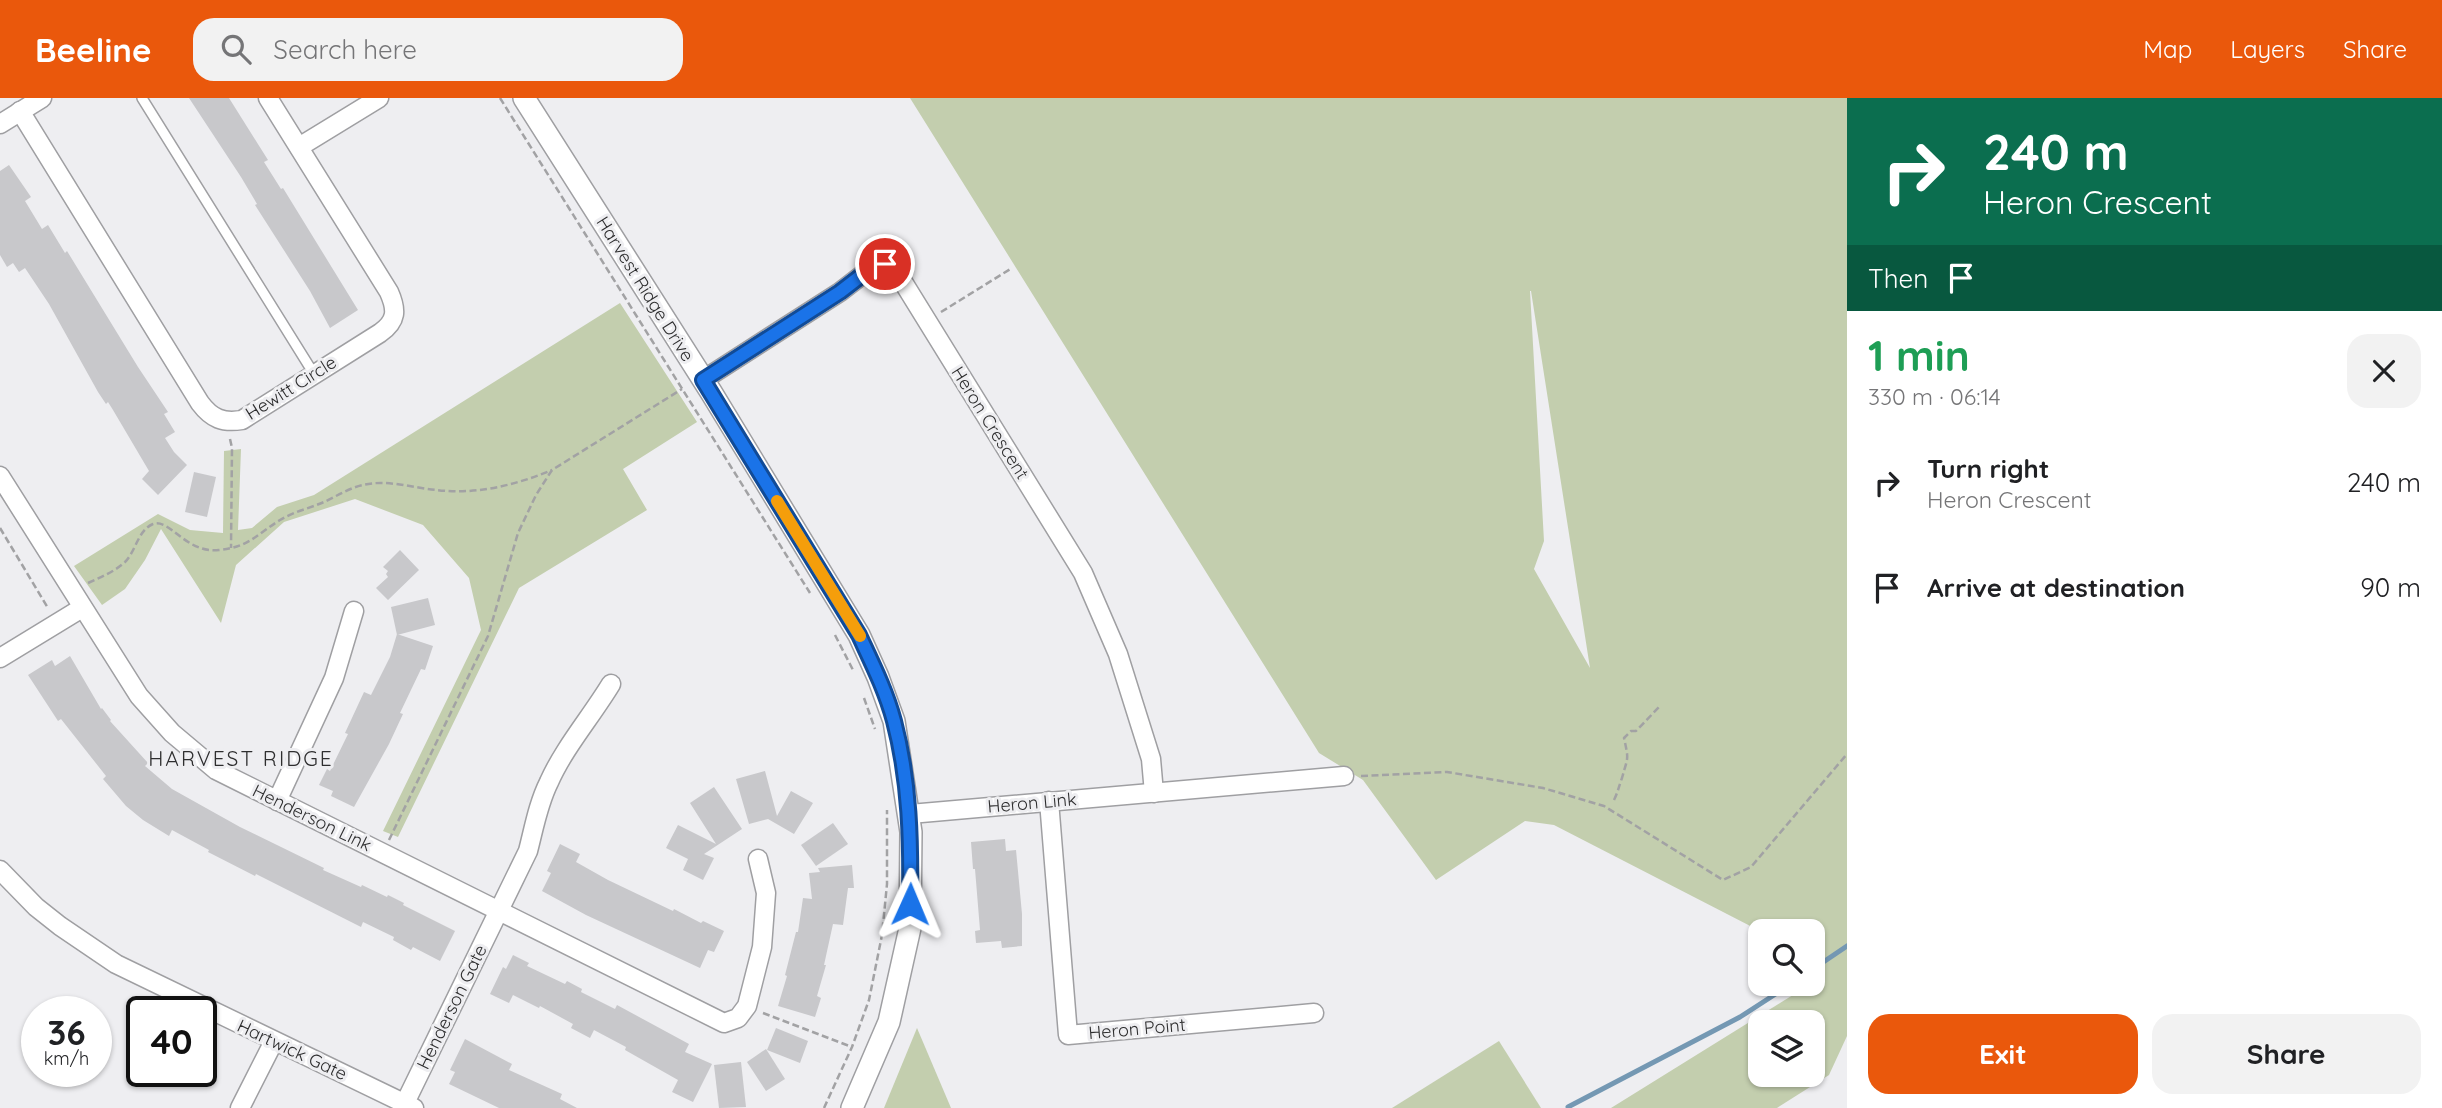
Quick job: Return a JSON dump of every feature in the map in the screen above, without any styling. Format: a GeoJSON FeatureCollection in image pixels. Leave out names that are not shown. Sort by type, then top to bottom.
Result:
{"type":"FeatureCollection","features":[{"type":"Feature","properties":{"kind":"street"},"geometry":{"type":"LineString","coordinates":[[0,124],[43,98]]}},
{"type":"Feature","properties":{"kind":"street","name":"Hewitt Circle"},"geometry":{"type":"LineString","coordinates":[[20,111],[200,402],[209,414],[225,421],[242,420],[389,327],[395,317],[395,304],[268,98]]}},
{"type":"Feature","properties":{"kind":"street"},"geometry":{"type":"LineString","coordinates":[[299,147],[379,98]]}},
{"type":"Feature","properties":{"kind":"street","name":"Harvest Ridge Drive"},"geometry":{"type":"LineString","coordinates":[[524,98],[703,380],[859,635],[894,721],[910,814],[910,928],[889,1021],[852,1108]]}},
{"type":"Feature","properties":{"kind":"street","name":"Heron Crescent"},"geometry":{"type":"LineString","coordinates":[[703,380],[840,292],[875,265],[885,264],[895,269],[1083,573],[1118,654],[1151,759],[1154,793]]}},
{"type":"Feature","properties":{"kind":"street","name":"Henderson Link"},"geometry":{"type":"LineString","coordinates":[[0,476],[139,696],[172,733],[216,770],[724,1023],[742,1012]]}},
{"type":"Feature","properties":{"kind":"street"},"geometry":{"type":"LineString","coordinates":[[0,658],[82,608]]}},
{"type":"Feature","properties":{"kind":"street"},"geometry":{"type":"LineString","coordinates":[[277,801],[334,678],[354,611]]}},
{"type":"Feature","properties":{"kind":"street","name":"Henderson Gate"},"geometry":{"type":"LineString","coordinates":[[409,1106],[528,851],[539,806],[553,774],[611,684]]}},
{"type":"Feature","properties":{"kind":"street","name":"Heron Link"},"geometry":{"type":"LineString","coordinates":[[910,814],[1344,776]]}},
{"type":"Feature","properties":{"kind":"street","name":"Heron Point"},"geometry":{"type":"LineString","coordinates":[[1049,801],[1068,1035],[1314,1013]]}},
{"type":"Feature","properties":{"kind":"street"},"geometry":{"type":"LineString","coordinates":[[742,1012],[762,947],[766,893],[758,859]]}},
{"type":"Feature","properties":{"kind":"street","name":"Hartwick Gate"},"geometry":{"type":"LineString","coordinates":[[0,870],[36,907],[88,947],[146,980],[409,1106]]}},
{"type":"Feature","properties":{"kind":"street"},"geometry":{"type":"LineString","coordinates":[[240,1108],[274,1041]]}},
{"type":"Feature","properties":{"kind":"lane"},"geometry":{"type":"LineString","coordinates":[[142,98],[314,374]]}},
{"type":"Feature","properties":{"kind":"path"},"geometry":{"type":"LineString","coordinates":[[500,98],[812,597]]}},
{"type":"Feature","properties":{"kind":"path"},"geometry":{"type":"LineString","coordinates":[[927,321],[1012,268]]}},
{"type":"Feature","properties":{"kind":"path"},"geometry":{"type":"LineString","coordinates":[[85,584],[111,572],[124,562],[145,530],[155,523],[165,524],[187,542],[209,551],[249,543],[282,519],[366,484],[386,483],[464,492],[495,488],[552,470],[682,389]]}},
{"type":"Feature","properties":{"kind":"path"},"geometry":{"type":"LineString","coordinates":[[225,421],[232,448],[231,548]]}},
{"type":"Feature","properties":{"kind":"path"},"geometry":{"type":"LineString","coordinates":[[383,852],[488,636],[518,533],[536,495],[552,470]]}},
{"type":"Feature","properties":{"kind":"path"},"geometry":{"type":"LineString","coordinates":[[0,528],[50,612]]}},
{"type":"Feature","properties":{"kind":"path"},"geometry":{"type":"LineString","coordinates":[[833,631],[853,671]]}},
{"type":"Feature","properties":{"kind":"path"},"geometry":{"type":"LineString","coordinates":[[863,694],[876,731]]}},
{"type":"Feature","properties":{"kind":"path"},"geometry":{"type":"LineString","coordinates":[[1614,800],[1628,760],[1624,738],[1636,731],[1660,706]]}},
{"type":"Feature","properties":{"kind":"path"},"geometry":{"type":"LineString","coordinates":[[1344,776],[1447,772],[1543,788],[1604,806],[1723,880],[1751,867],[1847,754]]}},
{"type":"Feature","properties":{"kind":"path"},"geometry":{"type":"LineString","coordinates":[[824,1108],[852,1047],[869,1000],[882,935],[887,884],[888,800]]}},
{"type":"Feature","properties":{"kind":"path"},"geometry":{"type":"LineString","coordinates":[[742,1012],[852,1047]]}},
{"type":"Feature","properties":{"kind":"green space"},"geometry":{"type":"Polygon","coordinates":[[[910,98],[1847,98],[1847,1036],[1829,1075],[1825,1078],[1825,1010],[1769,1010],[1791,996],[1825,996],[1825,919],[1748,919],[1748,925],[1554,825],[1525,821],[1436,880],[1363,780],[1319,753],[910,98]],[[1531,291],[1544,541],[1534,569],[1590,668],[1531,291]]]}},
{"type":"Feature","properties":{"kind":"green space"},"geometry":{"type":"Polygon","coordinates":[[[620,303],[697,422],[623,469],[647,510],[519,588],[398,837],[383,831],[481,630],[469,578],[423,525],[355,499],[284,522],[236,565],[221,623],[161,529],[145,560],[125,589],[102,605],[74,566],[158,514],[190,530],[223,533],[224,451],[241,449],[238,530],[252,528],[277,507],[314,495],[620,303]]]}},
{"type":"Feature","properties":{"kind":"green space"},"geometry":{"type":"Polygon","coordinates":[[[1748,1023],[1748,1087],[1810,1087],[1777,1108],[1611,1108],[1748,1023]]]}},
{"type":"Feature","properties":{"kind":"green space"},"geometry":{"type":"Polygon","coordinates":[[[917,1028],[951,1108],[884,1108],[917,1028]]]}},
{"type":"Feature","properties":{"kind":"green space"},"geometry":{"type":"Polygon","coordinates":[[[1499,1041],[1541,1108],[1392,1108],[1499,1041]]]}},
{"type":"Feature","properties":{"kind":"building"},"geometry":{"type":"Polygon","coordinates":[[[189,98],[229,98],[268,160],[264,162],[358,310],[330,328],[310,291],[255,205],[257,204],[241,177],[189,98]]]}},
{"type":"Feature","properties":{"kind":"building"},"geometry":{"type":"Polygon","coordinates":[[[9,165],[31,197],[25,201],[42,229],[48,225],[65,253],[67,251],[168,412],[164,414],[175,432],[165,438],[187,465],[158,495],[142,479],[149,471],[108,402],[106,404],[98,392],[49,304],[25,268],[19,272],[13,263],[7,267],[0,255],[0,171],[9,165]]]}},
{"type":"Feature","properties":{"kind":"building"},"geometry":{"type":"Polygon","coordinates":[[[194,472],[216,477],[207,517],[185,512],[194,472]]]}},
{"type":"Feature","properties":{"kind":"building"},"geometry":{"type":"Polygon","coordinates":[[[400,550],[419,570],[388,600],[376,588],[388,577],[388,571],[383,567],[400,550]]]}},
{"type":"Feature","properties":{"kind":"building"},"geometry":{"type":"Polygon","coordinates":[[[428,598],[435,625],[397,635],[391,607],[428,598]]]}},
{"type":"Feature","properties":{"kind":"building"},"geometry":{"type":"Polygon","coordinates":[[[397,634],[433,646],[425,670],[421,669],[400,713],[403,714],[389,744],[354,807],[331,796],[333,791],[319,785],[327,769],[330,771],[348,734],[345,733],[364,692],[371,695],[390,657],[397,634]]]}},
{"type":"Feature","properties":{"kind":"building"},"geometry":{"type":"Polygon","coordinates":[[[70,656],[110,721],[148,763],[145,766],[172,789],[240,827],[324,868],[323,870],[387,897],[388,895],[455,931],[440,961],[413,947],[411,950],[393,940],[394,937],[363,922],[361,927],[256,874],[255,876],[172,830],[169,836],[126,806],[103,779],[106,776],[61,719],[58,721],[28,675],[52,660],[55,666],[70,656]]]}},
{"type":"Feature","properties":{"kind":"building"},"geometry":{"type":"Polygon","coordinates":[[[765,771],[777,816],[791,791],[813,803],[794,834],[768,819],[749,824],[736,779],[765,771]]]}},
{"type":"Feature","properties":{"kind":"building"},"geometry":{"type":"Polygon","coordinates":[[[714,787],[742,829],[704,854],[714,858],[703,880],[683,870],[688,859],[666,848],[678,825],[716,844],[690,803],[714,787]]]}},
{"type":"Feature","properties":{"kind":"building"},"geometry":{"type":"Polygon","coordinates":[[[833,823],[848,844],[816,866],[801,845],[833,823]]]}},
{"type":"Feature","properties":{"kind":"building"},"geometry":{"type":"Polygon","coordinates":[[[1005,839],[1006,851],[1016,850],[1022,946],[1002,948],[1001,941],[976,943],[975,931],[980,930],[971,842],[1005,839]]]}},
{"type":"Feature","properties":{"kind":"building"},"geometry":{"type":"Polygon","coordinates":[[[560,844],[580,854],[576,862],[608,880],[673,911],[674,909],[724,931],[714,952],[708,950],[700,968],[586,915],[542,891],[551,873],[547,871],[560,844]]]}},
{"type":"Feature","properties":{"kind":"building"},"geometry":{"type":"Polygon","coordinates":[[[852,865],[854,888],[848,888],[843,925],[833,924],[817,996],[821,998],[815,1017],[778,1006],[798,932],[803,898],[812,899],[809,873],[820,872],[818,868],[852,865]]]}},
{"type":"Feature","properties":{"kind":"building"},"geometry":{"type":"Polygon","coordinates":[[[513,955],[529,963],[527,966],[565,984],[567,981],[582,989],[581,992],[615,1009],[617,1005],[689,1044],[685,1052],[712,1064],[693,1102],[672,1092],[678,1080],[625,1050],[626,1047],[594,1030],[590,1038],[571,1028],[573,1024],[513,995],[509,1003],[490,994],[503,967],[506,969],[513,955]]]}},
{"type":"Feature","properties":{"kind":"building"},"geometry":{"type":"Polygon","coordinates":[[[776,1028],[808,1041],[800,1063],[767,1050],[776,1028]]]}},
{"type":"Feature","properties":{"kind":"building"},"geometry":{"type":"Polygon","coordinates":[[[465,1039],[512,1064],[509,1070],[562,1094],[560,1099],[577,1108],[499,1108],[449,1084],[455,1072],[450,1070],[465,1039]]]}},
{"type":"Feature","properties":{"kind":"building"},"geometry":{"type":"Polygon","coordinates":[[[766,1049],[785,1079],[766,1091],[747,1062],[766,1049]]]}},
{"type":"Feature","properties":{"kind":"building"},"geometry":{"type":"Polygon","coordinates":[[[741,1062],[746,1107],[719,1108],[714,1065],[741,1062]]]}},
{"type":"Feature","properties":{"kind":"waterway"},"geometry":{"type":"LineString","coordinates":[[1825,961],[1847,946]]}},
{"type":"Feature","properties":{"kind":"waterway"},"geometry":{"type":"LineString","coordinates":[[1568,1107],[1740,1017],[1772,996]]}},
{"type":"Feature","properties":{"kind":"slow traffic"},"geometry":{"type":"LineString","coordinates":[[777,501],[860,636]]}},
{"type":"Feature","properties":{"kind":"district","name":"HARVEST RIDGE"},"geometry":{"type":"Point","coordinates":[241,759]}},
{"type":"Feature","properties":{"kind":"route"},"geometry":{"type":"LineString","coordinates":[[885,264],[875,265],[840,292],[703,380],[859,635],[878,677],[894,721],[910,814],[910,904]]}}]}
